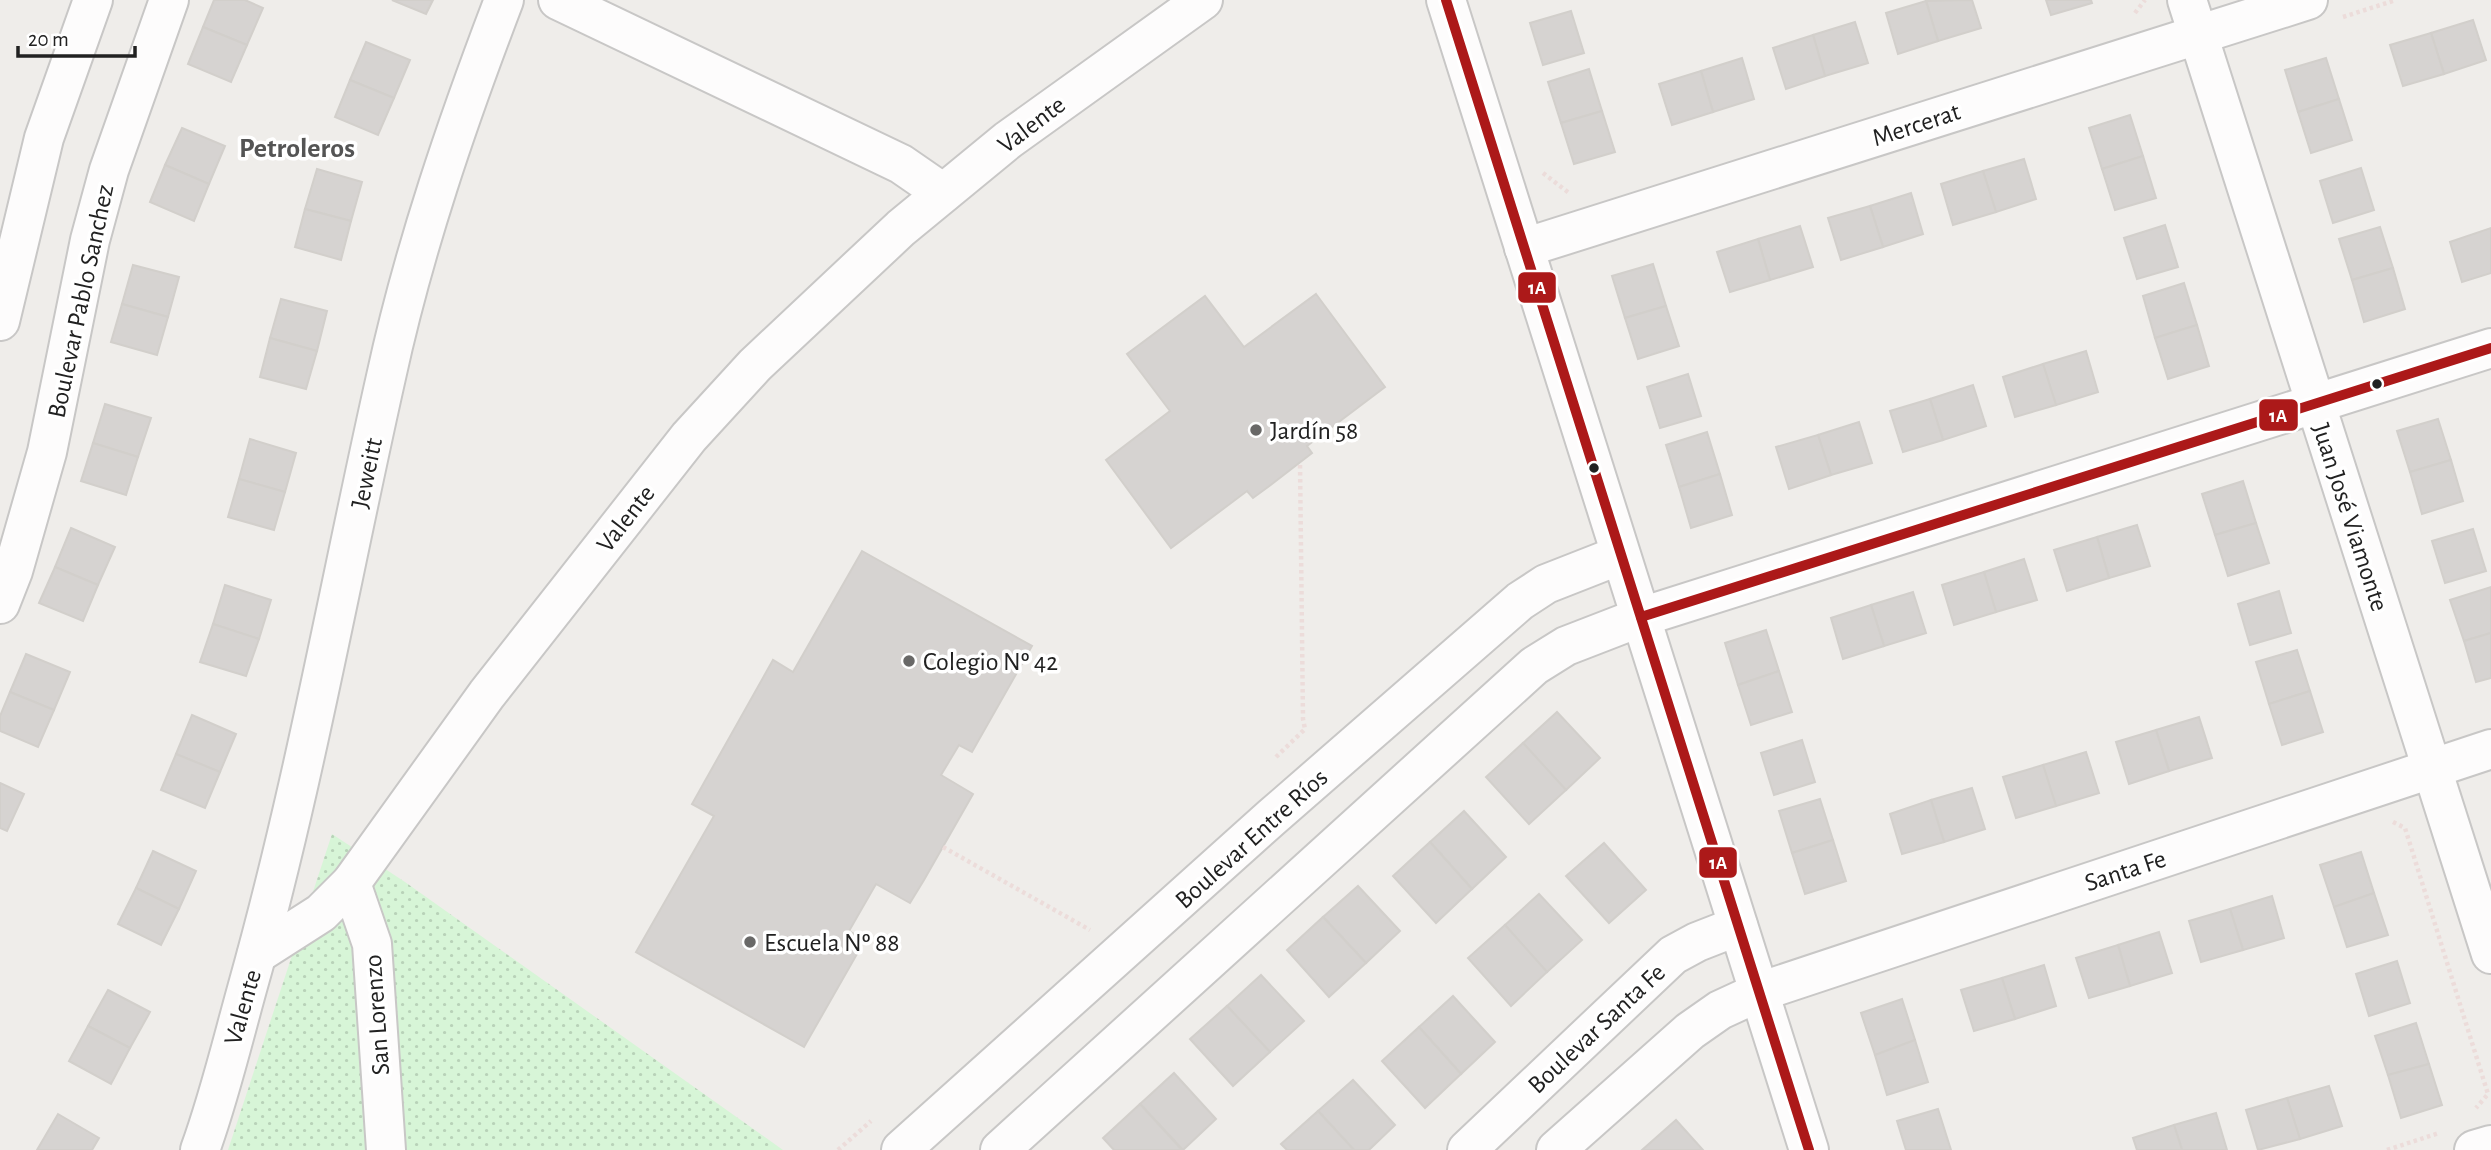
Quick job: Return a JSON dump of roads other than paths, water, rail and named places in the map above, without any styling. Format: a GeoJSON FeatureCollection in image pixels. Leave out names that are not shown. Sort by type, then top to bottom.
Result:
{"type":"FeatureCollection","features":[{"type":"Feature","properties":{"kind":"street"},"geometry":{"type":"LineString","coordinates":[[0,321],[44,138],[93,0]]}},
{"type":"Feature","properties":{"kind":"street","name":"Boulevar Pablo Sanchez"},"geometry":{"type":"LineString","coordinates":[[0,604],[13,571],[47,452],[90,240],[109,170],[169,0]]}},
{"type":"Feature","properties":{"kind":"street","name":"Jeweitt"},"geometry":{"type":"LineString","coordinates":[[257,954],[298,789],[386,376],[414,263],[503,0]]}},
{"type":"Feature","properties":{"kind":"street"},"geometry":{"type":"LineString","coordinates":[[558,0],[901,164],[943,193]]}},
{"type":"Feature","properties":{"kind":"street","name":"Valente"},"geometry":{"type":"LineString","coordinates":[[200,1150],[257,954],[321,914],[351,883],[487,694],[689,437],[755,365],[901,228],[1008,140],[1203,0]]}},
{"type":"Feature","properties":{"kind":"street"},"geometry":{"type":"LineString","coordinates":[[1446,0],[1809,1150]]}},
{"type":"Feature","properties":{"kind":"street","name":"Mercerat"},"geometry":{"type":"LineString","coordinates":[[1524,248],[2192,17],[2308,0]]}},
{"type":"Feature","properties":{"kind":"street","name":"Juan José Viamonte"},"geometry":{"type":"LineString","coordinates":[[2192,17],[2491,954]]}},
{"type":"Feature","properties":{"kind":"street"},"geometry":{"type":"LineString","coordinates":[[1000,1150],[1534,666],[1566,646],[1641,617],[2491,348]]}},
{"type":"Feature","properties":{"kind":"street","name":"Boulevar Entre Ríos"},"geometry":{"type":"LineString","coordinates":[[901,1150],[1272,817],[1520,601],[1546,584],[1620,555]]}},
{"type":"Feature","properties":{"kind":"street","name":"Santa Fe"},"geometry":{"type":"LineString","coordinates":[[1759,992],[2491,749]]}},
{"type":"Feature","properties":{"kind":"street","name":"San Lorenzo"},"geometry":{"type":"LineString","coordinates":[[351,883],[372,944],[386,1150]]}},
{"type":"Feature","properties":{"kind":"street","name":"Boulevar Santa Fe"},"geometry":{"type":"LineString","coordinates":[[1466,1150],[1673,955],[1738,926]]}},
{"type":"Feature","properties":{"kind":"street"},"geometry":{"type":"LineString","coordinates":[[1556,1150],[1690,1031],[1720,1010],[1759,992]]}},
{"type":"Feature","properties":{"kind":"place","name":"Jardín 58"},"geometry":{"type":"Point","coordinates":[1256,430]}},
{"type":"Feature","properties":{"kind":"place","name":"Colegio Nº 42"},"geometry":{"type":"Point","coordinates":[909,661]}},
{"type":"Feature","properties":{"kind":"place","name":"Escuela Nº 88"},"geometry":{"type":"Point","coordinates":[750,942]}},
{"type":"Feature","properties":{"kind":"district","name":"Petroleros"},"geometry":{"type":"Point","coordinates":[297,147]}}]}
